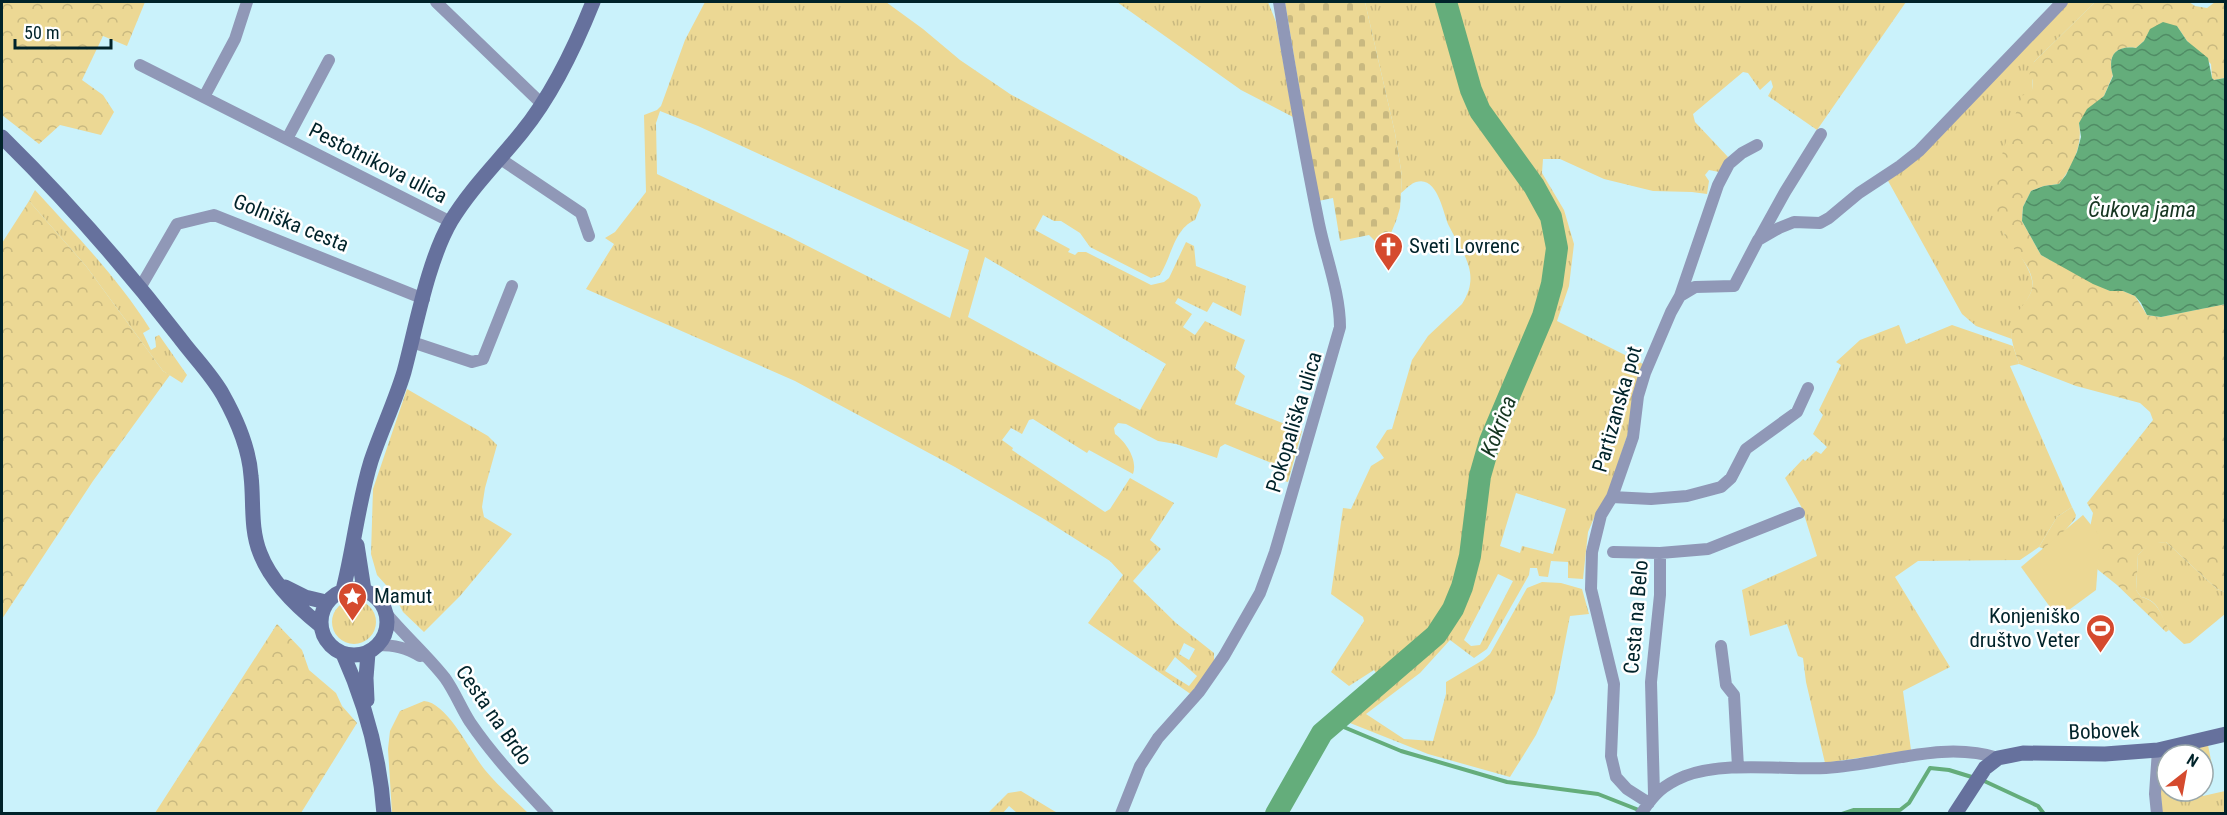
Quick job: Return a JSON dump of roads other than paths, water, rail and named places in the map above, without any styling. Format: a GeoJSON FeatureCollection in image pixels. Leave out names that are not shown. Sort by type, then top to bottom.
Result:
{"type":"FeatureCollection","features":[{"type":"Feature","properties":{"kind":"main road"},"geometry":{"type":"LineString","coordinates":[[343,590],[360,500],[401,382],[431,272],[451,222],[470,193],[522,132],[542,104],[572,51],[593,2]]}},
{"type":"Feature","properties":{"kind":"main road"},"geometry":{"type":"LineString","coordinates":[[2,137],[88,227],[140,288],[222,393],[240,429],[248,455],[252,477],[252,507],[259,551],[277,583],[320,625]]}},
{"type":"Feature","properties":{"kind":"main road"},"geometry":{"type":"LineString","coordinates":[[355,536],[364,590]]}},
{"type":"Feature","properties":{"kind":"main road"},"geometry":{"type":"LineString","coordinates":[[277,583],[305,597],[326,602]]}},
{"type":"Feature","properties":{"kind":"main road"},"geometry":{"type":"LineString","coordinates":[[343,590],[364,590],[382,603],[387,624],[385,635],[373,649],[356,656],[343,654],[332,648],[324,637],[320,625],[320,612],[326,602],[343,590]]}},
{"type":"Feature","properties":{"kind":"main road"},"geometry":{"type":"LineString","coordinates":[[373,649],[366,678],[369,724],[384,813]]}},
{"type":"Feature","properties":{"kind":"main road"},"geometry":{"type":"LineString","coordinates":[[343,654],[355,680],[369,724]]}},
{"type":"Feature","properties":{"kind":"main road","name":"Bobovek"},"geometry":{"type":"LineString","coordinates":[[2188,743],[2226,734]]}},
{"type":"Feature","properties":{"kind":"main road","name":"Bobovek"},"geometry":{"type":"LineString","coordinates":[[1955,813],[1985,768],[1998,758],[2023,753],[2105,754],[2155,750]]}},
{"type":"Feature","properties":{"kind":"street"},"geometry":{"type":"LineString","coordinates":[[204,97],[235,39],[247,2]]}},
{"type":"Feature","properties":{"kind":"street"},"geometry":{"type":"LineString","coordinates":[[436,2],[542,104]]}},
{"type":"Feature","properties":{"kind":"street","name":"Pokopališka ulica"},"geometry":{"type":"LineString","coordinates":[[1120,813],[1140,766],[1158,738],[1199,692],[1224,656],[1260,593],[1275,552],[1339,336],[1340,306],[1315,203],[1279,2]]}},
{"type":"Feature","properties":{"kind":"street"},"geometry":{"type":"LineString","coordinates":[[1758,240],[1794,222],[1820,222],[1829,218],[1859,193],[1900,166],[1919,151],[2062,2]]}},
{"type":"Feature","properties":{"kind":"street","name":"Pestotnikova ulica"},"geometry":{"type":"LineString","coordinates":[[287,139],[329,60]]}},
{"type":"Feature","properties":{"kind":"street","name":"Pestotnikova ulica"},"geometry":{"type":"LineString","coordinates":[[140,65],[451,222]]}},
{"type":"Feature","properties":{"kind":"street"},"geometry":{"type":"LineString","coordinates":[[1680,296],[1695,287],[1734,286],[1785,192],[1821,134]]}},
{"type":"Feature","properties":{"kind":"street","name":"Partizanska pot"},"geometry":{"type":"LineString","coordinates":[[1652,798],[1627,789],[1616,777],[1611,756],[1614,684],[1591,589],[1592,552],[1601,515],[1612,497],[1633,437],[1638,396],[1645,373],[1680,296],[1718,185],[1730,164],[1742,153],[1757,145]]}},
{"type":"Feature","properties":{"kind":"street"},"geometry":{"type":"LineString","coordinates":[[499,158],[581,213],[589,236]]}},
{"type":"Feature","properties":{"kind":"street","name":"Golniška cesta"},"geometry":{"type":"LineString","coordinates":[[140,288],[177,224],[213,215],[424,299]]}},
{"type":"Feature","properties":{"kind":"street"},"geometry":{"type":"LineString","coordinates":[[412,342],[472,362],[483,359],[512,286]]}},
{"type":"Feature","properties":{"kind":"street"},"geometry":{"type":"LineString","coordinates":[[1612,497],[1651,499],[1688,496],[1721,487],[1731,478],[1746,449],[1797,412],[1808,388]]}},
{"type":"Feature","properties":{"kind":"street","name":"Cesta na Belo"},"geometry":{"type":"LineString","coordinates":[[1652,798],[1651,682],[1660,595],[1660,552],[1708,549],[1799,513]]}},
{"type":"Feature","properties":{"kind":"street"},"geometry":{"type":"LineString","coordinates":[[1613,552],[1660,552]]}},
{"type":"Feature","properties":{"kind":"street","name":"Cesta na Brdo"},"geometry":{"type":"LineString","coordinates":[[386,614],[447,681],[469,721],[492,753],[548,813]]}},
{"type":"Feature","properties":{"kind":"street"},"geometry":{"type":"LineString","coordinates":[[373,649],[394,645],[409,650],[434,665]]}},
{"type":"Feature","properties":{"kind":"street"},"geometry":{"type":"LineString","coordinates":[[1721,646],[1726,685],[1734,695],[1738,767]]}},
{"type":"Feature","properties":{"kind":"street"},"geometry":{"type":"LineString","coordinates":[[1641,813],[1666,785],[1688,776],[1738,767],[1830,768],[1912,754],[1979,752],[1998,758]]}},
{"type":"Feature","properties":{"kind":"water","name":"Čukova jama"},"geometry":{"type":"Polygon","coordinates":[[[2163,22],[2177,26],[2187,41],[2208,58],[2214,80],[2225,78],[2226,304],[2161,317],[2147,315],[2135,296],[2123,291],[2110,291],[2093,284],[2041,255],[2022,221],[2023,207],[2031,191],[2059,184],[2066,175],[2081,137],[2079,123],[2087,109],[2104,96],[2113,76],[2111,63],[2114,53],[2123,48],[2136,48],[2144,41],[2150,29],[2163,22]]]}},
{"type":"Feature","properties":{"kind":"waterway","name":"Kokrica"},"geometry":{"type":"LineString","coordinates":[[1276,814],[1322,733],[1436,635],[1453,609],[1462,587],[1470,556],[1480,476],[1490,441],[1543,316],[1552,284],[1557,248],[1551,217],[1534,186],[1480,111],[1471,90],[1446,2]]}},
{"type":"Feature","properties":{"kind":"waterway"},"geometry":{"type":"LineString","coordinates":[[1334,723],[1401,751],[1507,782],[1598,794],[1649,814]]}},
{"type":"Feature","properties":{"kind":"waterway"},"geometry":{"type":"LineString","coordinates":[[1842,814],[1854,810],[1900,810],[1909,803],[1930,768],[1949,770],[1975,778]]}},
{"type":"Feature","properties":{"kind":"waterway"},"geometry":{"type":"LineString","coordinates":[[1982,780],[2038,806],[2044,814]]}},
{"type":"Feature","properties":{"kind":"place","name":"Sveti Lovrenc"},"geometry":{"type":"Point","coordinates":[1388,272]}},
{"type":"Feature","properties":{"kind":"place","name":"Mamut"},"geometry":{"type":"Point","coordinates":[353,622]}},
{"type":"Feature","properties":{"kind":"place","name":"Konjeniško društvo Veter"},"geometry":{"type":"Point","coordinates":[2101,654]}}]}
